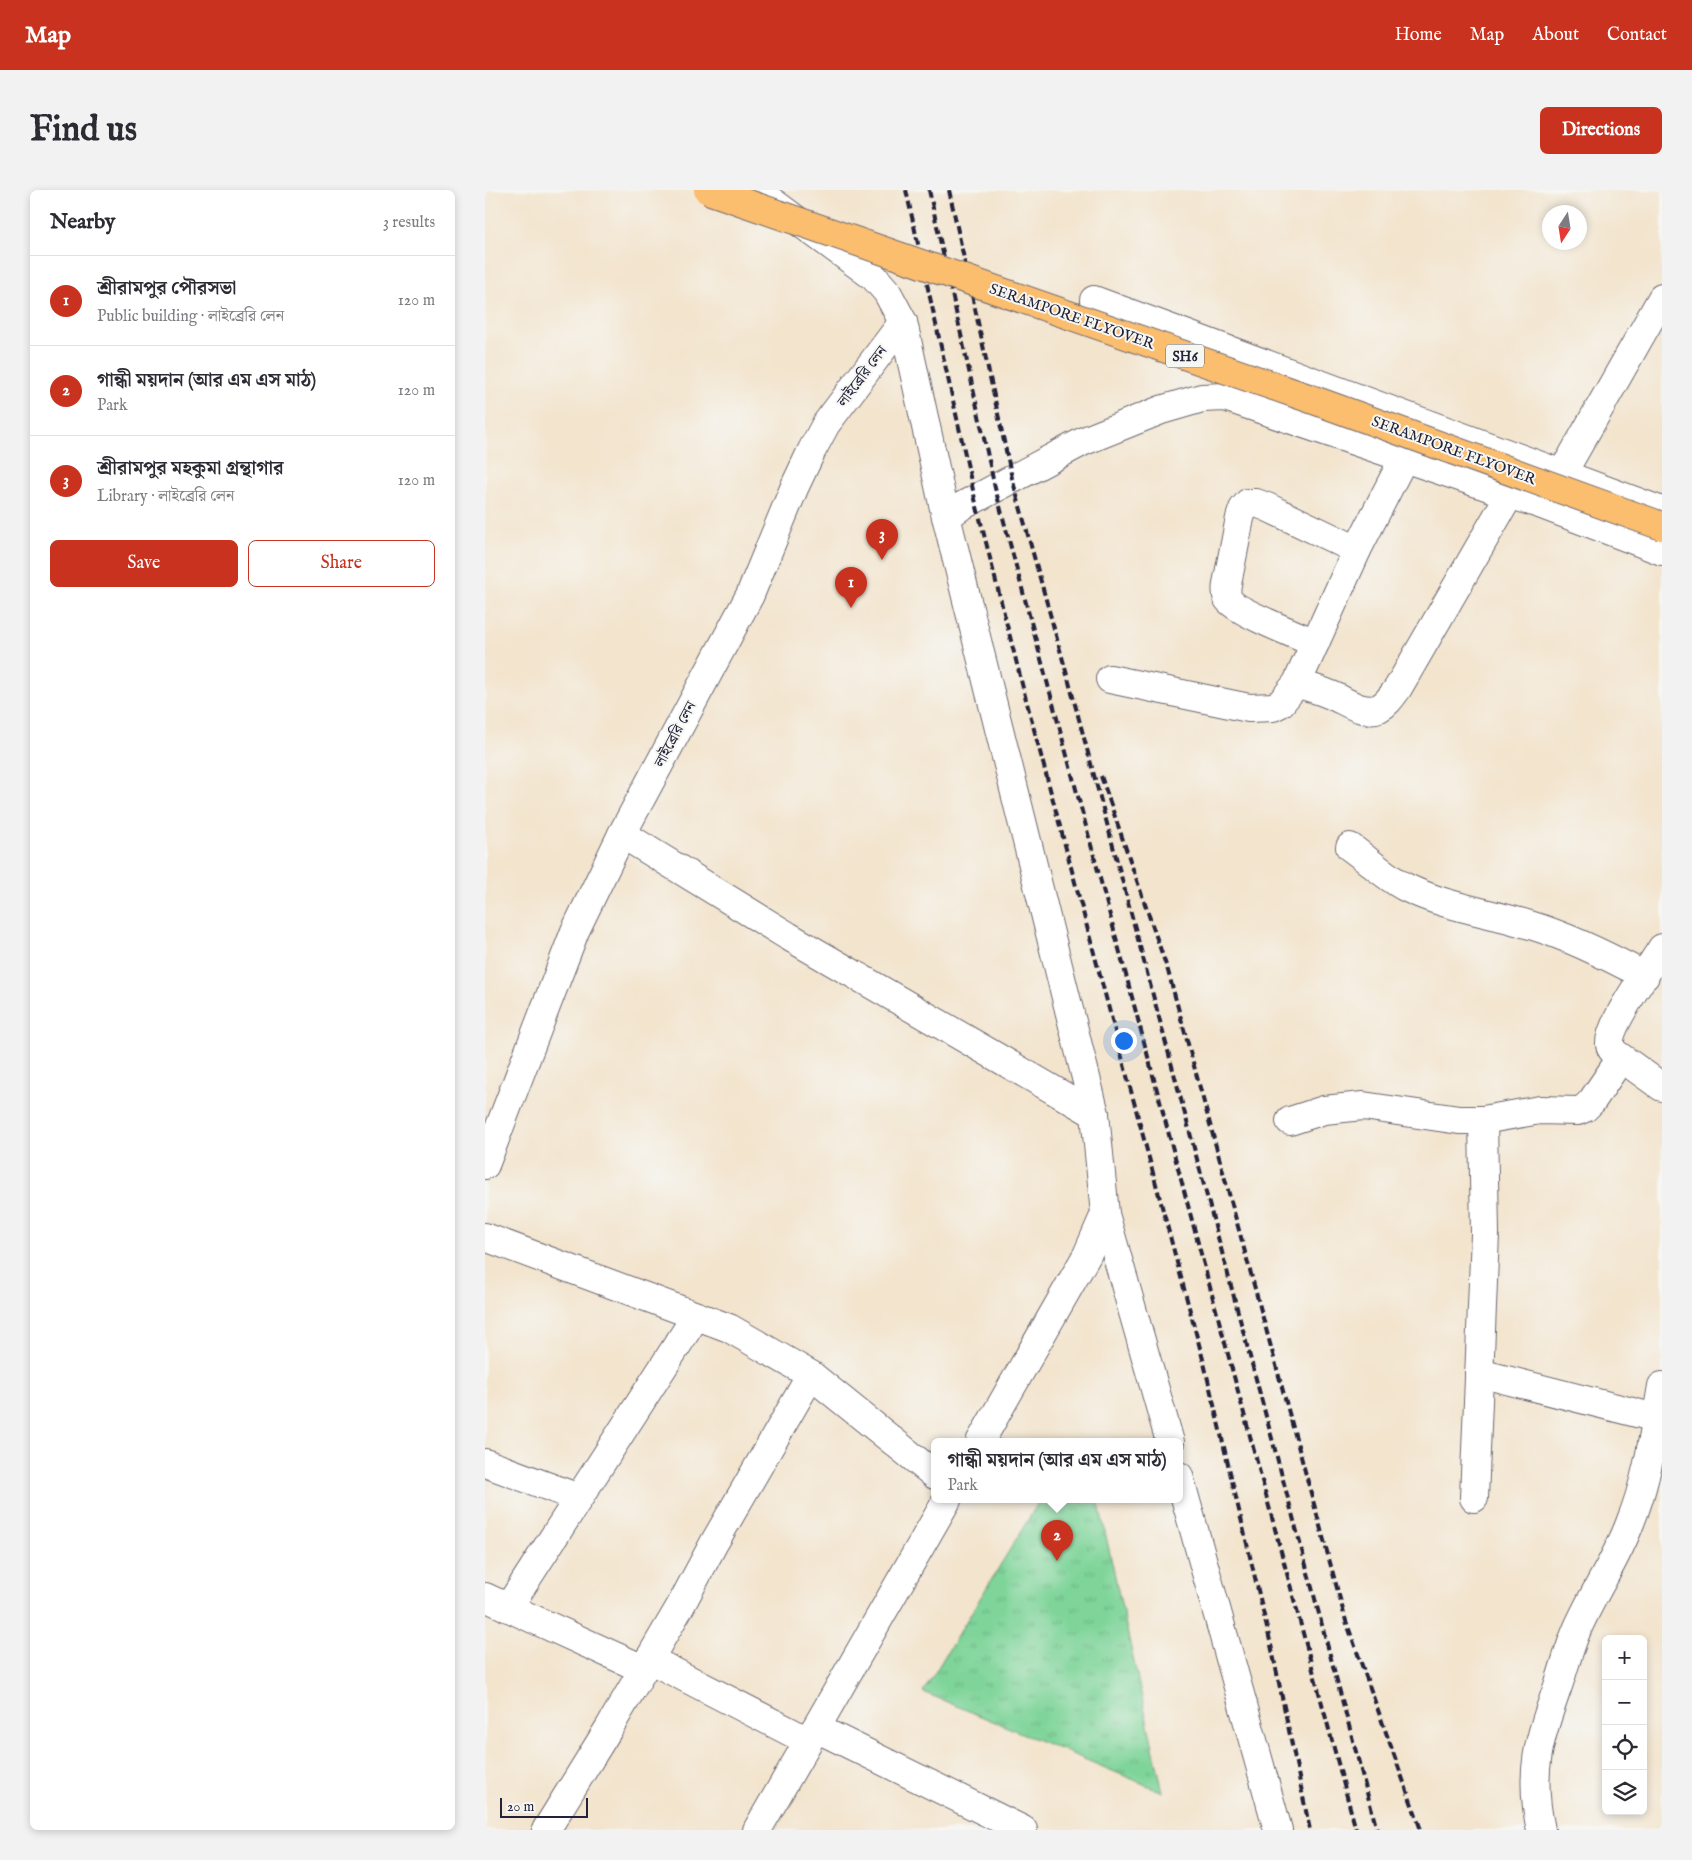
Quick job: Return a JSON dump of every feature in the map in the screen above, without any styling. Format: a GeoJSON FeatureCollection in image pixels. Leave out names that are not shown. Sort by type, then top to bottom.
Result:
{"type":"FeatureCollection","features":[{"type":"Feature","properties":{"kind":"main road","name":"SERAMPORE FLYOVER"},"geometry":{"type":"LineString","coordinates":[[708,190],[1311,399],[1662,526]]}},
{"type":"Feature","properties":{"kind":"street"},"geometry":{"type":"LineString","coordinates":[[756,190],[874,277],[887,292],[903,322],[946,517],[1095,1114],[1105,1214],[1169,1438]]}},
{"type":"Feature","properties":{"kind":"street"},"geometry":{"type":"LineString","coordinates":[[1562,474],[1662,298]]}},
{"type":"Feature","properties":{"kind":"street"},"geometry":{"type":"LineString","coordinates":[[1094,300],[1662,511]]}},
{"type":"Feature","properties":{"kind":"street","name":"লাইব্রেরি লেন"},"geometry":{"type":"LineString","coordinates":[[485,1165],[575,931],[621,834],[750,595],[795,486],[826,424],[903,322]]}},
{"type":"Feature","properties":{"kind":"street"},"geometry":{"type":"LineString","coordinates":[[946,517],[960,507],[1084,441],[1161,410],[1211,396],[1225,397],[1510,494],[1662,551]]}},
{"type":"Feature","properties":{"kind":"street"},"geometry":{"type":"LineString","coordinates":[[1110,679],[1249,708],[1273,707],[1281,703],[1297,683],[1357,550],[1404,458]]}},
{"type":"Feature","properties":{"kind":"street"},"geometry":{"type":"LineString","coordinates":[[1297,683],[1335,696],[1358,708],[1370,710],[1386,704],[1398,688],[1510,494]]}},
{"type":"Feature","properties":{"kind":"street"},"geometry":{"type":"LineString","coordinates":[[1315,643],[1241,609],[1229,601],[1226,592],[1227,584],[1243,509],[1248,503],[1261,505],[1357,550]]}},
{"type":"Feature","properties":{"kind":"street"},"geometry":{"type":"LineString","coordinates":[[621,834],[788,936],[1095,1114]]}},
{"type":"Feature","properties":{"kind":"street"},"geometry":{"type":"LineString","coordinates":[[1350,847],[1403,886],[1425,896],[1456,907],[1532,926],[1598,951],[1645,976]]}},
{"type":"Feature","properties":{"kind":"street"},"geometry":{"type":"LineString","coordinates":[[1662,948],[1619,1018],[1609,1043],[1611,1049],[1621,1058],[1662,1087]]}},
{"type":"Feature","properties":{"kind":"street"},"geometry":{"type":"LineString","coordinates":[[1290,1121],[1325,1110],[1363,1106],[1459,1120],[1483,1120],[1540,1110],[1577,1111],[1585,1108],[1621,1058]]}},
{"type":"Feature","properties":{"kind":"street"},"geometry":{"type":"LineString","coordinates":[[1474,1498],[1485,1234],[1483,1120]]}},
{"type":"Feature","properties":{"kind":"street"},"geometry":{"type":"LineString","coordinates":[[982,1438],[1087,1256],[1105,1214]]}},
{"type":"Feature","properties":{"kind":"street"},"geometry":{"type":"LineString","coordinates":[[485,1237],[729,1328],[811,1375],[931,1472]]}},
{"type":"Feature","properties":{"kind":"street"},"geometry":{"type":"LineString","coordinates":[[696,1316],[579,1498],[497,1603],[812,1734],[1023,1830]]}},
{"type":"Feature","properties":{"kind":"street"},"geometry":{"type":"LineString","coordinates":[[1479,1374],[1656,1418]]}},
{"type":"Feature","properties":{"kind":"street"},"geometry":{"type":"LineString","coordinates":[[546,1830],[609,1728],[811,1375]]}},
{"type":"Feature","properties":{"kind":"street"},"geometry":{"type":"LineString","coordinates":[[1541,1830],[1534,1785],[1535,1762],[1541,1734],[1576,1632],[1622,1545],[1631,1521],[1649,1466],[1662,1386]]}},
{"type":"Feature","properties":{"kind":"street"},"geometry":{"type":"LineString","coordinates":[[485,1463],[579,1498]]}},
{"type":"Feature","properties":{"kind":"street"},"geometry":{"type":"LineString","coordinates":[[1183,1490],[1278,1830]]}},
{"type":"Feature","properties":{"kind":"street"},"geometry":{"type":"LineString","coordinates":[[757,1830],[945,1503]]}},
{"type":"Feature","properties":{"kind":"green space"},"geometry":{"type":"Polygon","coordinates":[[[1038,1503],[1099,1503],[1163,1792],[923,1692],[1038,1503]]]}},
{"type":"Feature","properties":{"kind":"railway"},"geometry":{"type":"LineString","coordinates":[[906,190],[975,499],[1024,692],[1204,1363],[1271,1645],[1310,1830]]}},
{"type":"Feature","properties":{"kind":"railway"},"geometry":{"type":"LineString","coordinates":[[929,190],[995,488],[1356,1830]]}},
{"type":"Feature","properties":{"kind":"railway"},"geometry":{"type":"LineString","coordinates":[[949,190],[1012,478],[1069,682],[1377,1830]]}},
{"type":"Feature","properties":{"kind":"railway"},"geometry":{"type":"LineString","coordinates":[[1101,776],[1168,971],[1346,1621],[1421,1830]]}},
{"type":"Feature","properties":{"kind":"place","name":"শ্রীরামপুর মহকুমা গ্ৰন্থাগার"},"geometry":{"type":"Point","coordinates":[882,560]}},
{"type":"Feature","properties":{"kind":"place","name":"শ্রীরামপুর পৌরসভা"},"geometry":{"type":"Point","coordinates":[851,608]}},
{"type":"Feature","properties":{"kind":"place","name":"গান্ধী ময়দান (আর এম এস মাঠ)"},"geometry":{"type":"Point","coordinates":[1057,1561]}}]}
